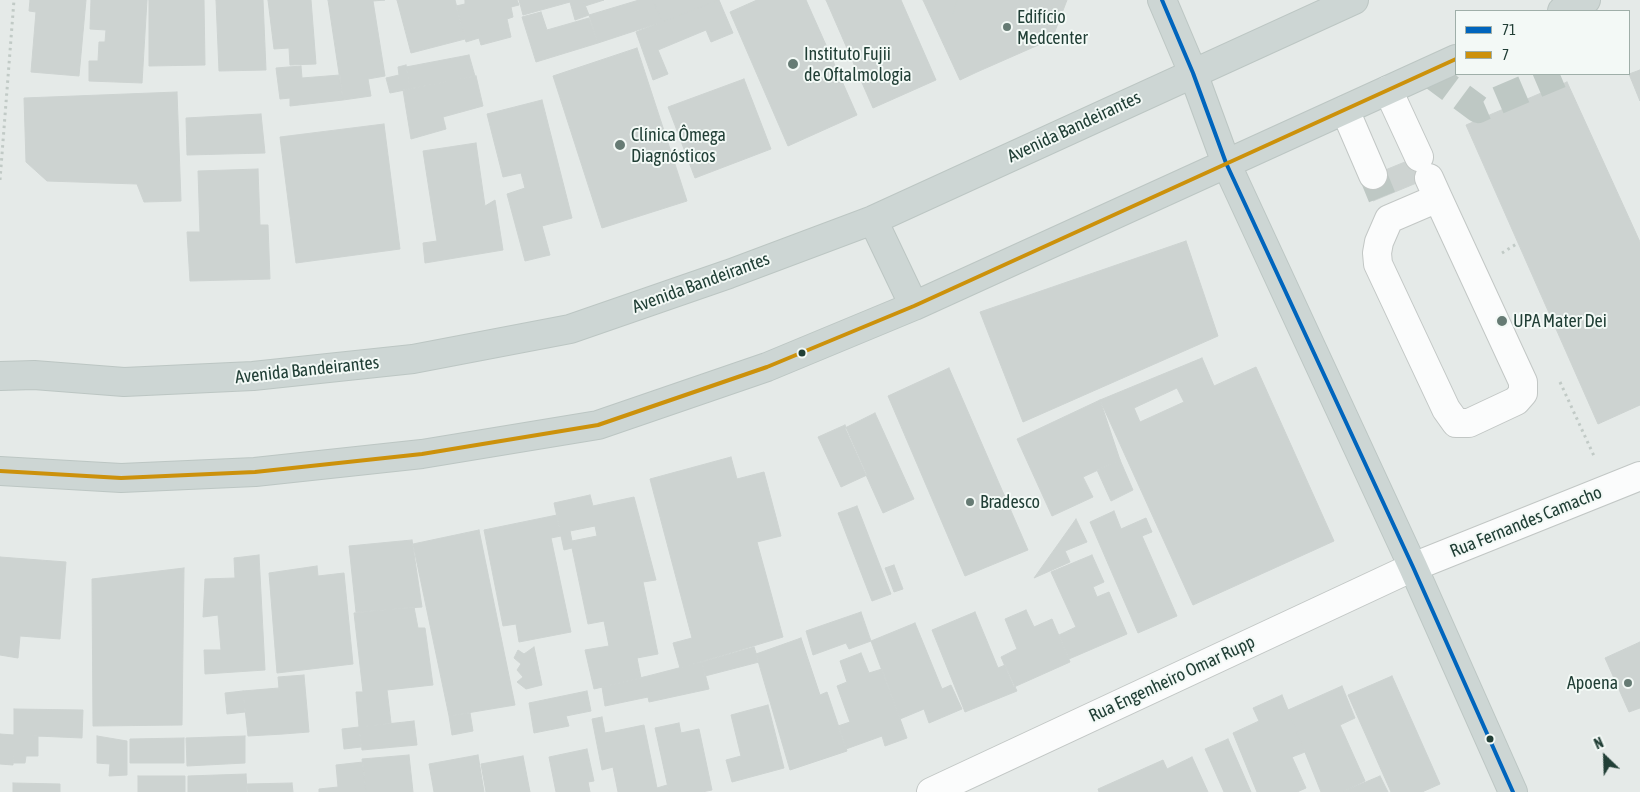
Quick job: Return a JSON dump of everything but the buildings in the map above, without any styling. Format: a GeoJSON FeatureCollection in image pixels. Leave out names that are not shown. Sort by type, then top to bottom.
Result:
{"type":"FeatureCollection","features":[{"type":"Feature","properties":{"kind":"main road"},"geometry":{"type":"LineString","coordinates":[[1162,0],[1193,73],[1226,163],[1413,567],[1513,792]]}},
{"type":"Feature","properties":{"kind":"main road","name":"Avenida Bandeirantes"},"geometry":{"type":"LineString","coordinates":[[0,376],[34,375],[124,382],[151,382],[253,376],[413,359],[570,329],[729,274],[873,220],[1354,0]]}},
{"type":"Feature","properties":{"kind":"main road"},"geometry":{"type":"LineString","coordinates":[[1564,10],[1586,0]]}},
{"type":"Feature","properties":{"kind":"main road"},"geometry":{"type":"LineString","coordinates":[[0,471],[121,478],[255,472],[422,454],[598,425],[767,367],[914,306],[1455,59]]}},
{"type":"Feature","properties":{"kind":"main road"},"geometry":{"type":"LineString","coordinates":[[873,220],[914,306]]}},
{"type":"Feature","properties":{"kind":"street"},"geometry":{"type":"LineString","coordinates":[[1345,110],[1381,197],[1378,264],[1446,409],[1456,423],[1469,423],[1516,400],[1523,393],[1523,382],[1388,90]]}},
{"type":"Feature","properties":{"kind":"street"},"geometry":{"type":"LineString","coordinates":[[1381,197],[1429,177]]}},
{"type":"Feature","properties":{"kind":"street","name":"Rua Fernandes Camacho"},"geometry":{"type":"LineString","coordinates":[[1413,567],[1640,476]]}},
{"type":"Feature","properties":{"kind":"street","name":"Rua Engenheiro Omar Rupp"},"geometry":{"type":"LineString","coordinates":[[931,792],[1413,567]]}},
{"type":"Feature","properties":{"kind":"path"},"geometry":{"type":"LineString","coordinates":[[0,180],[14,0]]}},
{"type":"Feature","properties":{"kind":"tunnel"},"geometry":{"type":"LineString","coordinates":[[1428,72],[1478,109],[1558,75]]}},
{"type":"Feature","properties":{"kind":"tunnel"},"geometry":{"type":"LineString","coordinates":[[1373,175],[1382,197]]}},
{"type":"Feature","properties":{"kind":"transit line","name":"71"},"geometry":{"type":"LineString","coordinates":[[1162,0],[1193,73],[1226,163],[1413,567],[1513,792]]}},
{"type":"Feature","properties":{"kind":"transit line","name":"7"},"geometry":{"type":"LineString","coordinates":[[0,471],[121,478],[255,472],[422,454],[598,425],[767,367],[914,306],[1455,59]]}},
{"type":"Feature","properties":{"kind":"place","name":"Edifício Medcenter"},"geometry":{"type":"Point","coordinates":[1007,27]}},
{"type":"Feature","properties":{"kind":"place","name":"Instituto Fujii de Oftalmologia"},"geometry":{"type":"Point","coordinates":[793,64]}},
{"type":"Feature","properties":{"kind":"place","name":"Clínica Ômega Diagnósticos"},"geometry":{"type":"Point","coordinates":[620,145]}},
{"type":"Feature","properties":{"kind":"place","name":"UPA Mater Dei"},"geometry":{"type":"Point","coordinates":[1502,321]}},
{"type":"Feature","properties":{"kind":"place","name":"Bradesco"},"geometry":{"type":"Point","coordinates":[970,502]}},
{"type":"Feature","properties":{"kind":"place","name":"Apoena"},"geometry":{"type":"Point","coordinates":[1628,683]}}]}
